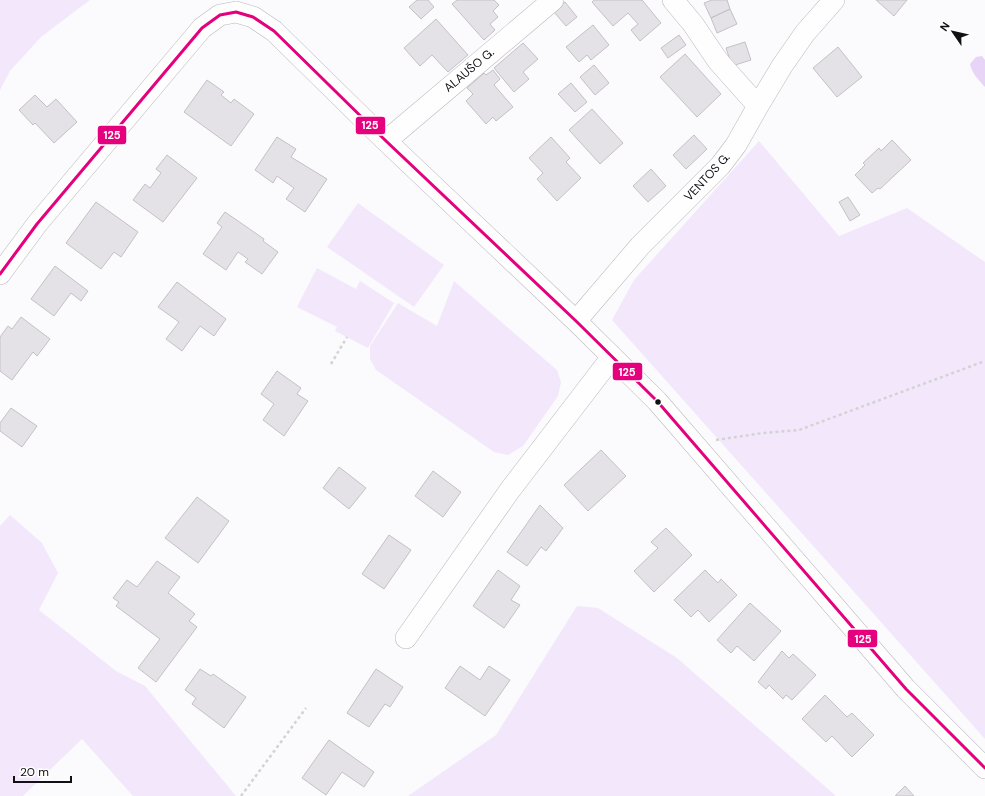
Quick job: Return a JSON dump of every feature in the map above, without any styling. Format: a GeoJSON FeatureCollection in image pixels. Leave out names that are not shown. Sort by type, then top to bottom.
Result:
{"type":"FeatureCollection","features":[{"type":"Feature","properties":{"kind":"street","name":"ALAUŠO G."},"geometry":{"type":"LineString","coordinates":[[386,141],[553,0]]}},
{"type":"Feature","properties":{"kind":"street"},"geometry":{"type":"LineString","coordinates":[[673,0],[693,24],[718,61],[758,106]]}},
{"type":"Feature","properties":{"kind":"street","name":"VENTOS G."},"geometry":{"type":"LineString","coordinates":[[576,321],[640,246],[720,166],[736,146],[782,66],[805,33],[834,0]]}},
{"type":"Feature","properties":{"kind":"street"},"geometry":{"type":"LineString","coordinates":[[0,274],[37,224],[202,28],[239,4],[253,17],[274,31],[386,141],[576,321],[657,401],[906,689],[985,768]]}},
{"type":"Feature","properties":{"kind":"street"},"geometry":{"type":"LineString","coordinates":[[406,638],[510,490],[612,357]]}},
{"type":"Feature","properties":{"kind":"path"},"geometry":{"type":"LineString","coordinates":[[331,364],[347,337]]}},
{"type":"Feature","properties":{"kind":"path"},"geometry":{"type":"LineString","coordinates":[[693,443],[763,433],[800,430],[985,361]]}},
{"type":"Feature","properties":{"kind":"path"},"geometry":{"type":"LineString","coordinates":[[241,796],[306,708]]}},
{"type":"Feature","properties":{"kind":"shaded area"},"geometry":{"type":"Polygon","coordinates":[[[0,0],[90,0],[41,37],[10,71],[0,90],[0,0]]]}},
{"type":"Feature","properties":{"kind":"shaded area"},"geometry":{"type":"Polygon","coordinates":[[[982,56],[985,60],[985,87],[974,74],[970,64],[976,57],[982,56]]]}},
{"type":"Feature","properties":{"kind":"shaded area"},"geometry":{"type":"Polygon","coordinates":[[[759,141],[839,236],[907,208],[985,262],[985,739],[612,320],[634,280],[759,141]]]}},
{"type":"Feature","properties":{"kind":"shaded area"},"geometry":{"type":"Polygon","coordinates":[[[358,203],[444,265],[414,307],[327,247],[358,203]]]}},
{"type":"Feature","properties":{"kind":"shaded area"},"geometry":{"type":"Polygon","coordinates":[[[317,268],[356,289],[360,281],[394,303],[368,348],[335,331],[337,327],[297,307],[317,268]]]}},
{"type":"Feature","properties":{"kind":"shaded area"},"geometry":{"type":"Polygon","coordinates":[[[454,281],[557,370],[561,382],[558,396],[523,446],[508,455],[494,452],[376,370],[370,359],[370,346],[398,303],[437,326],[454,281]]]}},
{"type":"Feature","properties":{"kind":"shaded area"},"geometry":{"type":"Polygon","coordinates":[[[10,515],[42,543],[58,573],[39,610],[116,671],[145,686],[236,796],[133,796],[82,739],[23,796],[0,796],[0,526],[10,515]]]}},
{"type":"Feature","properties":{"kind":"shaded area"},"geometry":{"type":"Polygon","coordinates":[[[577,606],[598,608],[677,658],[835,796],[408,796],[496,735],[577,606]]]}},
{"type":"Feature","properties":{"kind":"building"},"geometry":{"type":"Polygon","coordinates":[[[417,0],[428,0],[434,7],[421,19],[409,7],[417,0]]]}},
{"type":"Feature","properties":{"kind":"building"},"geometry":{"type":"Polygon","coordinates":[[[457,0],[494,0],[499,5],[493,11],[498,17],[490,24],[495,30],[484,40],[452,4],[457,0]]]}},
{"type":"Feature","properties":{"kind":"building"},"geometry":{"type":"Polygon","coordinates":[[[594,0],[642,0],[661,23],[640,41],[631,30],[638,24],[628,13],[613,26],[592,2],[594,0]]]}},
{"type":"Feature","properties":{"kind":"building"},"geometry":{"type":"Polygon","coordinates":[[[712,0],[727,0],[730,9],[711,18],[704,3],[712,0]]]}},
{"type":"Feature","properties":{"kind":"building"},"geometry":{"type":"Polygon","coordinates":[[[876,0],[907,0],[894,16],[876,0]]]}},
{"type":"Feature","properties":{"kind":"building"},"geometry":{"type":"Polygon","coordinates":[[[565,2],[577,17],[566,26],[554,12],[565,2]]]}},
{"type":"Feature","properties":{"kind":"building"},"geometry":{"type":"Polygon","coordinates":[[[730,9],[737,24],[717,33],[711,18],[730,9]]]}},
{"type":"Feature","properties":{"kind":"building"},"geometry":{"type":"Polygon","coordinates":[[[436,19],[468,55],[448,72],[432,55],[420,66],[404,48],[436,19]]]}},
{"type":"Feature","properties":{"kind":"building"},"geometry":{"type":"Polygon","coordinates":[[[593,25],[609,45],[591,60],[587,55],[579,62],[566,47],[593,25]]]}},
{"type":"Feature","properties":{"kind":"building"},"geometry":{"type":"Polygon","coordinates":[[[679,35],[686,45],[668,58],[661,48],[679,35]]]}},
{"type":"Feature","properties":{"kind":"building"},"geometry":{"type":"Polygon","coordinates":[[[745,42],[751,60],[732,66],[726,48],[745,42]]]}},
{"type":"Feature","properties":{"kind":"building"},"geometry":{"type":"Polygon","coordinates":[[[523,43],[538,59],[523,72],[529,79],[514,92],[494,68],[523,43]]]}},
{"type":"Feature","properties":{"kind":"building"},"geometry":{"type":"Polygon","coordinates":[[[838,47],[862,77],[837,97],[813,68],[838,47]]]}},
{"type":"Feature","properties":{"kind":"building"},"geometry":{"type":"Polygon","coordinates":[[[685,54],[721,94],[697,117],[660,77],[685,54]]]}},
{"type":"Feature","properties":{"kind":"building"},"geometry":{"type":"Polygon","coordinates":[[[594,65],[609,83],[595,95],[580,77],[594,65]]]}},
{"type":"Feature","properties":{"kind":"building"},"geometry":{"type":"Polygon","coordinates":[[[493,70],[500,79],[494,85],[513,107],[496,121],[493,117],[486,124],[466,101],[473,94],[467,88],[484,73],[486,75],[493,70]]]}},
{"type":"Feature","properties":{"kind":"building"},"geometry":{"type":"Polygon","coordinates":[[[207,80],[224,92],[221,95],[231,103],[234,99],[254,114],[231,146],[184,112],[207,80]]]}},
{"type":"Feature","properties":{"kind":"building"},"geometry":{"type":"Polygon","coordinates":[[[571,83],[587,102],[575,112],[558,94],[571,83]]]}},
{"type":"Feature","properties":{"kind":"building"},"geometry":{"type":"Polygon","coordinates":[[[35,95],[47,107],[56,99],[77,122],[54,143],[35,123],[33,125],[19,110],[35,95]]]}},
{"type":"Feature","properties":{"kind":"building"},"geometry":{"type":"Polygon","coordinates":[[[592,109],[623,143],[600,164],[569,130],[592,109]]]}},
{"type":"Feature","properties":{"kind":"building"},"geometry":{"type":"Polygon","coordinates":[[[694,135],[707,149],[686,169],[673,155],[694,135]]]}},
{"type":"Feature","properties":{"kind":"building"},"geometry":{"type":"Polygon","coordinates":[[[277,137],[296,149],[291,157],[327,179],[305,212],[286,199],[294,188],[277,176],[273,183],[255,170],[277,137]]]}},
{"type":"Feature","properties":{"kind":"building"},"geometry":{"type":"Polygon","coordinates":[[[551,137],[570,158],[566,162],[581,178],[557,201],[537,179],[543,173],[529,158],[551,137]]]}},
{"type":"Feature","properties":{"kind":"building"},"geometry":{"type":"Polygon","coordinates":[[[892,140],[911,160],[880,189],[878,188],[872,193],[855,175],[865,165],[863,163],[879,148],[881,151],[892,140]]]}},
{"type":"Feature","properties":{"kind":"building"},"geometry":{"type":"Polygon","coordinates":[[[167,155],[197,178],[163,222],[133,200],[145,184],[150,188],[161,173],[156,169],[167,155]]]}},
{"type":"Feature","properties":{"kind":"building"},"geometry":{"type":"Polygon","coordinates":[[[651,169],[666,186],[648,202],[633,186],[651,169]]]}},
{"type":"Feature","properties":{"kind":"building"},"geometry":{"type":"Polygon","coordinates":[[[848,197],[860,215],[850,221],[839,202],[848,197]]]}},
{"type":"Feature","properties":{"kind":"building"},"geometry":{"type":"Polygon","coordinates":[[[96,202],[138,232],[121,257],[114,252],[101,269],[66,243],[96,202]]]}},
{"type":"Feature","properties":{"kind":"building"},"geometry":{"type":"Polygon","coordinates":[[[225,212],[264,239],[263,241],[278,252],[262,274],[245,262],[248,259],[238,252],[226,270],[203,254],[222,227],[217,223],[225,212]]]}},
{"type":"Feature","properties":{"kind":"building"},"geometry":{"type":"Polygon","coordinates":[[[55,266],[88,291],[81,301],[71,293],[54,316],[31,299],[55,266]]]}},
{"type":"Feature","properties":{"kind":"building"},"geometry":{"type":"Polygon","coordinates":[[[177,282],[226,319],[214,336],[200,326],[182,351],[166,339],[179,322],[158,307],[177,282]]]}},
{"type":"Feature","properties":{"kind":"building"},"geometry":{"type":"Polygon","coordinates":[[[21,317],[50,339],[37,356],[33,352],[12,380],[0,371],[0,337],[8,326],[12,329],[21,317]]]}},
{"type":"Feature","properties":{"kind":"building"},"geometry":{"type":"Polygon","coordinates":[[[277,371],[301,388],[297,394],[308,401],[284,436],[263,420],[274,404],[261,394],[277,371]]]}},
{"type":"Feature","properties":{"kind":"building"},"geometry":{"type":"Polygon","coordinates":[[[11,408],[37,426],[22,447],[0,431],[0,423],[11,408]]]}},
{"type":"Feature","properties":{"kind":"building"},"geometry":{"type":"Polygon","coordinates":[[[601,450],[626,476],[588,511],[564,485],[601,450]]]}},
{"type":"Feature","properties":{"kind":"building"},"geometry":{"type":"Polygon","coordinates":[[[339,467],[366,488],[349,509],[323,488],[339,467]]]}},
{"type":"Feature","properties":{"kind":"building"},"geometry":{"type":"Polygon","coordinates":[[[433,471],[461,492],[443,517],[415,496],[433,471]]]}},
{"type":"Feature","properties":{"kind":"building"},"geometry":{"type":"Polygon","coordinates":[[[197,497],[229,521],[198,563],[165,538],[197,497]]]}},
{"type":"Feature","properties":{"kind":"building"},"geometry":{"type":"Polygon","coordinates":[[[540,505],[563,528],[546,551],[541,547],[527,566],[507,552],[540,505]]]}},
{"type":"Feature","properties":{"kind":"building"},"geometry":{"type":"Polygon","coordinates":[[[666,528],[692,555],[654,592],[634,571],[658,548],[651,542],[666,528]]]}},
{"type":"Feature","properties":{"kind":"building"},"geometry":{"type":"Polygon","coordinates":[[[389,535],[411,550],[384,589],[362,574],[389,535]]]}},
{"type":"Feature","properties":{"kind":"building"},"geometry":{"type":"Polygon","coordinates":[[[157,561],[180,577],[168,593],[195,614],[189,621],[197,627],[156,682],[138,668],[160,639],[116,606],[119,602],[113,598],[127,580],[137,587],[157,561]]]}},
{"type":"Feature","properties":{"kind":"building"},"geometry":{"type":"Polygon","coordinates":[[[498,570],[520,586],[511,600],[520,605],[504,628],[473,606],[498,570]]]}},
{"type":"Feature","properties":{"kind":"building"},"geometry":{"type":"Polygon","coordinates":[[[705,570],[718,583],[721,579],[737,595],[709,622],[698,610],[691,617],[674,600],[705,570]]]}},
{"type":"Feature","properties":{"kind":"building"},"geometry":{"type":"Polygon","coordinates":[[[750,603],[781,631],[754,661],[737,646],[731,653],[717,640],[750,603]]]}},
{"type":"Feature","properties":{"kind":"building"},"geometry":{"type":"Polygon","coordinates":[[[782,651],[789,658],[793,654],[816,675],[792,700],[786,695],[783,699],[769,685],[766,689],[758,682],[782,651]]]}},
{"type":"Feature","properties":{"kind":"building"},"geometry":{"type":"Polygon","coordinates":[[[460,666],[480,680],[489,666],[510,680],[485,716],[445,688],[460,666]]]}},
{"type":"Feature","properties":{"kind":"building"},"geometry":{"type":"Polygon","coordinates":[[[200,669],[211,676],[213,674],[246,697],[224,728],[192,704],[196,698],[185,690],[200,669]]]}},
{"type":"Feature","properties":{"kind":"building"},"geometry":{"type":"Polygon","coordinates":[[[376,669],[403,687],[390,707],[385,704],[369,727],[347,713],[376,669]]]}},
{"type":"Feature","properties":{"kind":"building"},"geometry":{"type":"Polygon","coordinates":[[[825,695],[847,717],[852,713],[874,735],[852,757],[832,736],[826,742],[802,719],[825,695]]]}},
{"type":"Feature","properties":{"kind":"building"},"geometry":{"type":"Polygon","coordinates":[[[329,740],[374,772],[364,787],[342,772],[326,795],[302,778],[329,740]]]}},
{"type":"Feature","properties":{"kind":"building"},"geometry":{"type":"Polygon","coordinates":[[[905,786],[914,796],[895,796],[905,786]]]}},
{"type":"Feature","properties":{"kind":"transit line","name":"125"},"geometry":{"type":"LineString","coordinates":[[236,12],[253,17],[274,31],[386,141],[576,321],[657,401],[906,689],[985,768]]}},
{"type":"Feature","properties":{"kind":"transit line","name":"125"},"geometry":{"type":"LineString","coordinates":[[0,274],[37,224],[202,28],[220,15],[236,12]]}}]}
